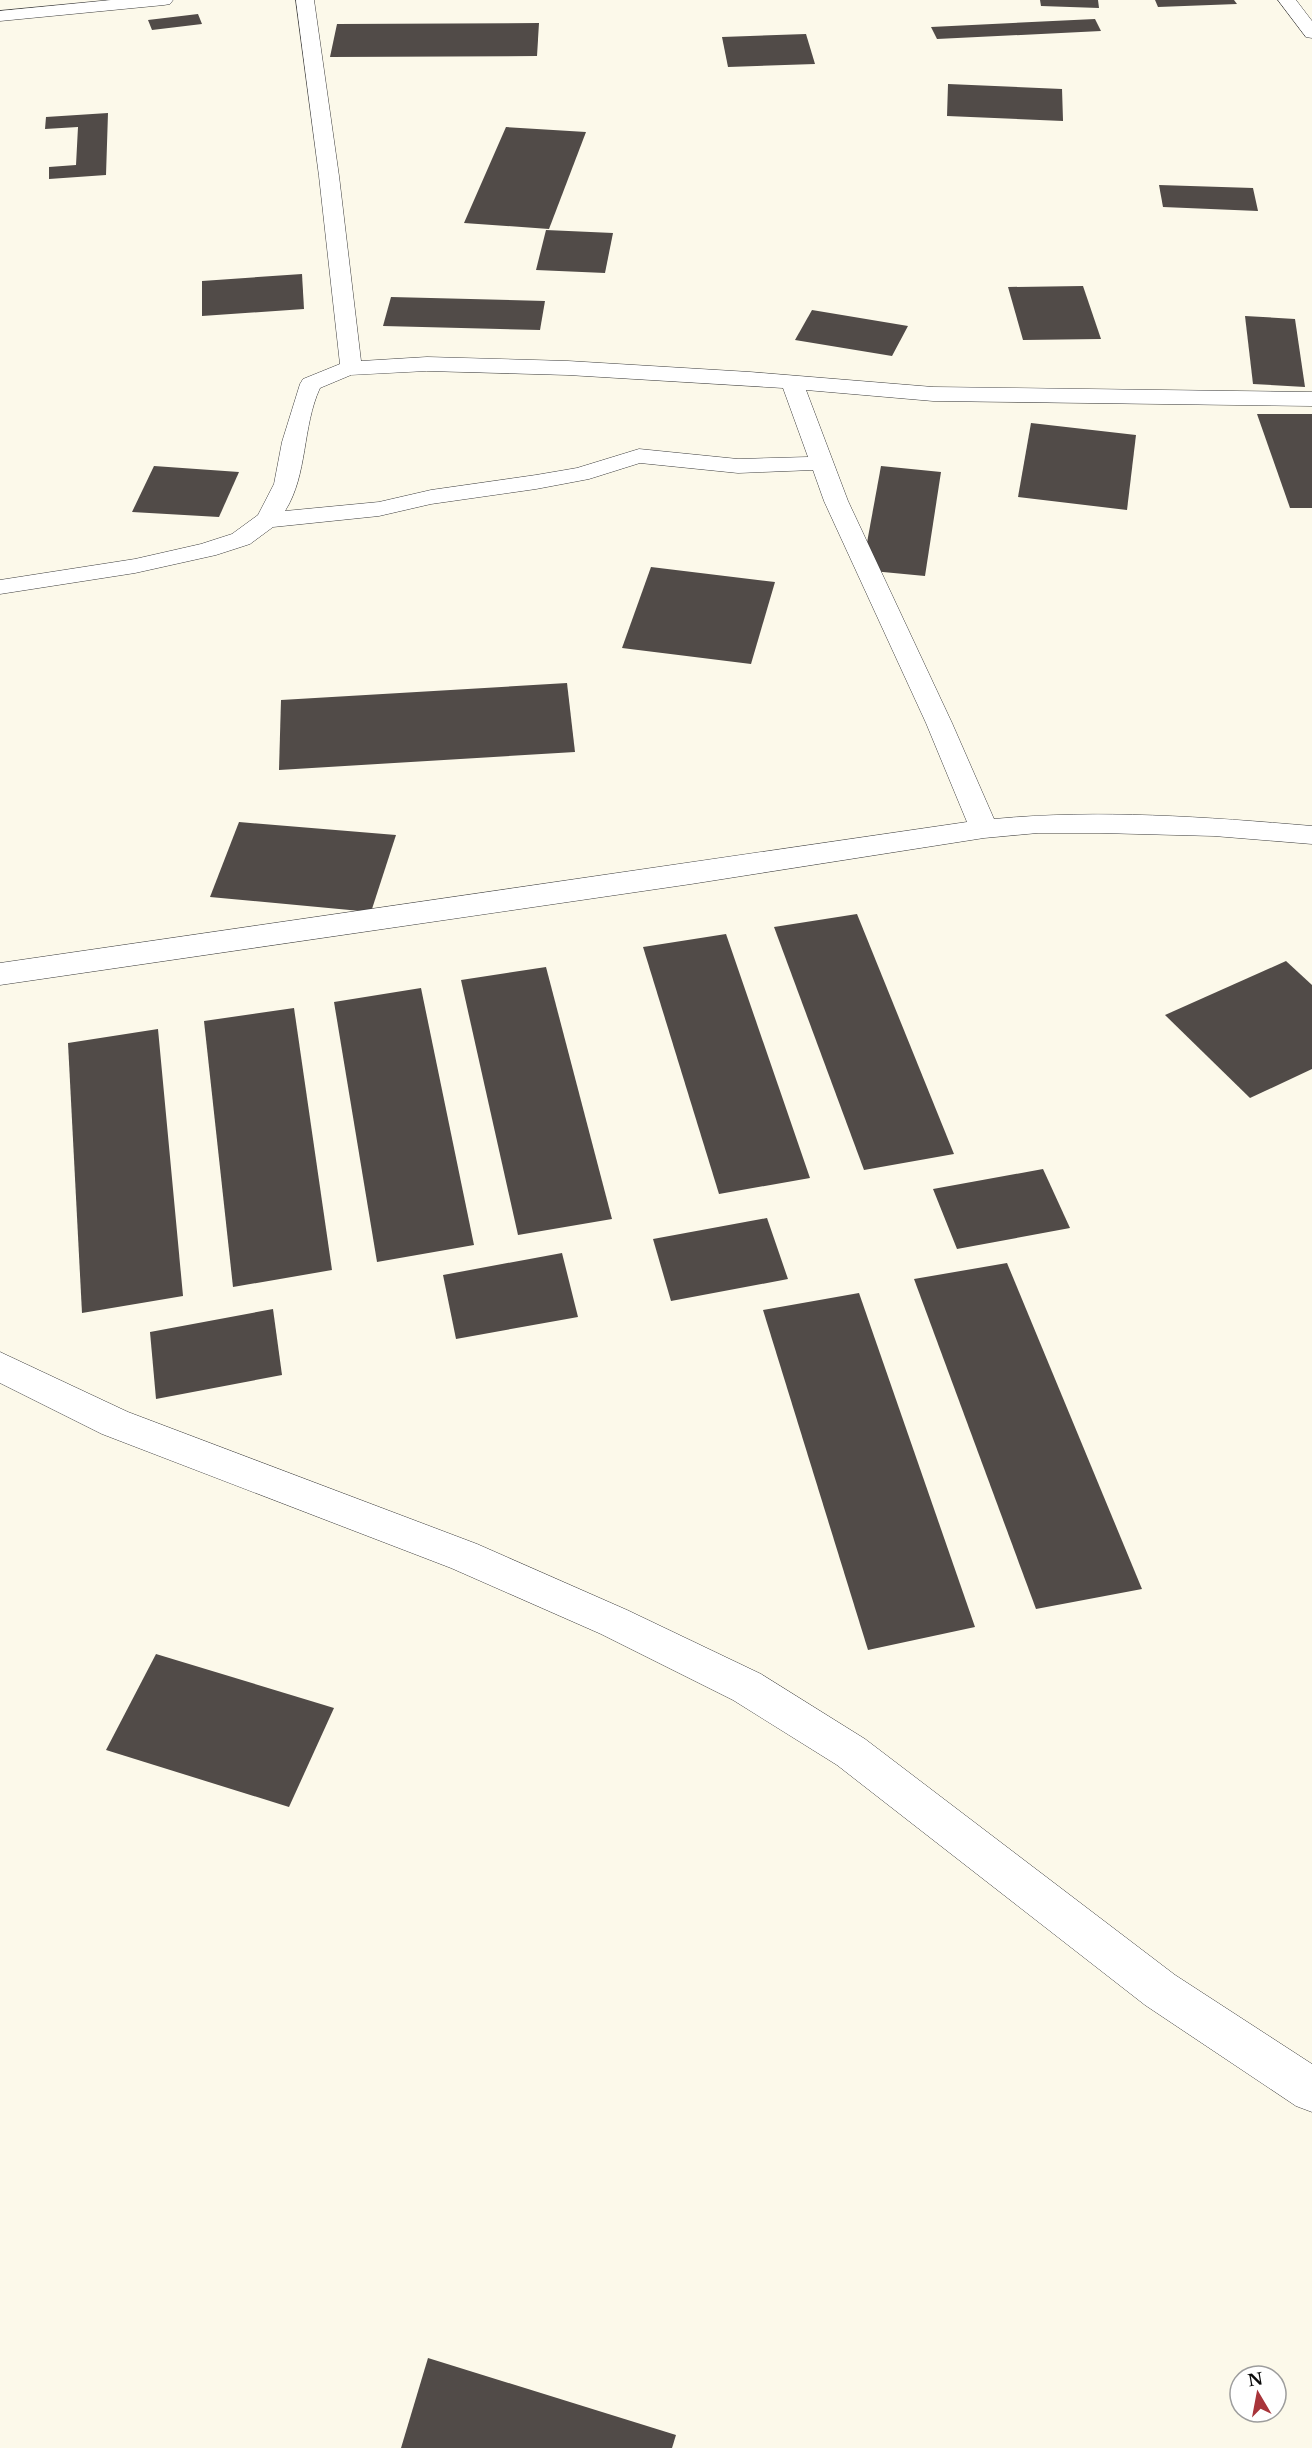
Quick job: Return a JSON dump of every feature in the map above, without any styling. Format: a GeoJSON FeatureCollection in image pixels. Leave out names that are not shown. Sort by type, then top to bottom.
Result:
{"type":"FeatureCollection","features":[{"type":"Feature","properties":{"kind":"street"},"geometry":{"type":"LineString","coordinates":[[0,16],[164,0]]}},
{"type":"Feature","properties":{"kind":"street"},"geometry":{"type":"LineString","coordinates":[[305,0],[331,188],[351,368]]}},
{"type":"Feature","properties":{"kind":"street"},"geometry":{"type":"LineString","coordinates":[[1287,0],[1312,33]]}},
{"type":"Feature","properties":{"kind":"street"},"geometry":{"type":"LineString","coordinates":[[0,587],[135,566],[207,550],[241,539],[266,520],[275,508],[286,484],[293,442],[311,384],[325,376],[351,368],[427,364],[568,368],[792,382],[933,394],[1312,399]]}},
{"type":"Feature","properties":{"kind":"street"},"geometry":{"type":"LineString","coordinates":[[792,382],[841,510],[939,723],[984,829]]}},
{"type":"Feature","properties":{"kind":"street"},"geometry":{"type":"LineString","coordinates":[[266,520],[379,509],[431,497],[558,478],[639,456],[738,466],[822,463]]}},
{"type":"Feature","properties":{"kind":"street"},"geometry":{"type":"LineString","coordinates":[[0,975],[984,829],[1038,824],[1100,824],[1214,827],[1312,835]]}},
{"type":"Feature","properties":{"kind":"street"},"geometry":{"type":"LineString","coordinates":[[0,1367],[115,1423],[464,1556],[614,1622],[747,1687],[851,1752],[1160,1990],[1312,2090]]}},
{"type":"Feature","properties":{"kind":"building"},"geometry":{"type":"Polygon","coordinates":[[[1040,0],[1098,0],[1099,8],[1041,6],[1040,0]]]}},
{"type":"Feature","properties":{"kind":"building"},"geometry":{"type":"Polygon","coordinates":[[[1155,0],[1234,0],[1237,4],[1158,7],[1155,0]]]}},
{"type":"Feature","properties":{"kind":"building"},"geometry":{"type":"Polygon","coordinates":[[[198,14],[202,24],[152,30],[148,20],[198,14]]]}},
{"type":"Feature","properties":{"kind":"building"},"geometry":{"type":"Polygon","coordinates":[[[1095,19],[1101,31],[937,39],[931,27],[1095,19]]]}},
{"type":"Feature","properties":{"kind":"building"},"geometry":{"type":"Polygon","coordinates":[[[539,23],[537,56],[330,57],[337,24],[539,23]]]}},
{"type":"Feature","properties":{"kind":"building"},"geometry":{"type":"Polygon","coordinates":[[[806,34],[815,64],[728,67],[722,37],[806,34]]]}},
{"type":"Feature","properties":{"kind":"building"},"geometry":{"type":"Polygon","coordinates":[[[948,84],[1062,89],[1063,121],[947,116],[948,84]]]}},
{"type":"Feature","properties":{"kind":"building"},"geometry":{"type":"Polygon","coordinates":[[[108,113],[106,175],[49,179],[49,167],[76,165],[78,127],[45,129],[46,117],[108,113]]]}},
{"type":"Feature","properties":{"kind":"building"},"geometry":{"type":"Polygon","coordinates":[[[506,127],[586,132],[549,229],[464,223],[506,127]]]}},
{"type":"Feature","properties":{"kind":"building"},"geometry":{"type":"Polygon","coordinates":[[[1159,185],[1253,188],[1258,211],[1163,207],[1159,185]]]}},
{"type":"Feature","properties":{"kind":"building"},"geometry":{"type":"Polygon","coordinates":[[[546,230],[613,233],[605,273],[536,270],[546,230]]]}},
{"type":"Feature","properties":{"kind":"building"},"geometry":{"type":"Polygon","coordinates":[[[302,274],[304,309],[202,316],[202,281],[302,274]]]}},
{"type":"Feature","properties":{"kind":"building"},"geometry":{"type":"Polygon","coordinates":[[[1083,286],[1101,339],[1023,340],[1008,287],[1083,286]]]}},
{"type":"Feature","properties":{"kind":"building"},"geometry":{"type":"Polygon","coordinates":[[[391,297],[545,301],[540,330],[383,326],[391,297]]]}},
{"type":"Feature","properties":{"kind":"building"},"geometry":{"type":"Polygon","coordinates":[[[812,310],[908,326],[892,356],[795,340],[812,310]]]}},
{"type":"Feature","properties":{"kind":"building"},"geometry":{"type":"Polygon","coordinates":[[[1245,316],[1295,319],[1305,387],[1253,384],[1245,316]]]}},
{"type":"Feature","properties":{"kind":"building"},"geometry":{"type":"Polygon","coordinates":[[[1257,414],[1312,414],[1312,508],[1290,508],[1257,414]]]}},
{"type":"Feature","properties":{"kind":"building"},"geometry":{"type":"Polygon","coordinates":[[[1031,423],[1136,435],[1127,510],[1018,497],[1031,423]]]}},
{"type":"Feature","properties":{"kind":"building"},"geometry":{"type":"Polygon","coordinates":[[[154,466],[239,472],[219,517],[132,512],[154,466]]]}},
{"type":"Feature","properties":{"kind":"building"},"geometry":{"type":"Polygon","coordinates":[[[881,466],[941,472],[925,576],[862,570],[881,466]]]}},
{"type":"Feature","properties":{"kind":"building"},"geometry":{"type":"Polygon","coordinates":[[[651,567],[775,582],[751,664],[622,648],[651,567]]]}},
{"type":"Feature","properties":{"kind":"building"},"geometry":{"type":"Polygon","coordinates":[[[567,683],[575,752],[279,770],[281,700],[567,683]]]}},
{"type":"Feature","properties":{"kind":"building"},"geometry":{"type":"Polygon","coordinates":[[[239,822],[396,835],[371,912],[210,897],[239,822]]]}},
{"type":"Feature","properties":{"kind":"building"},"geometry":{"type":"Polygon","coordinates":[[[857,914],[954,1154],[864,1170],[774,927],[857,914]]]}},
{"type":"Feature","properties":{"kind":"building"},"geometry":{"type":"Polygon","coordinates":[[[726,934],[810,1178],[719,1194],[643,947],[726,934]]]}},
{"type":"Feature","properties":{"kind":"building"},"geometry":{"type":"Polygon","coordinates":[[[1286,961],[1312,985],[1312,1069],[1250,1098],[1165,1015],[1286,961]]]}},
{"type":"Feature","properties":{"kind":"building"},"geometry":{"type":"Polygon","coordinates":[[[546,967],[612,1219],[518,1235],[461,980],[546,967]]]}},
{"type":"Feature","properties":{"kind":"building"},"geometry":{"type":"Polygon","coordinates":[[[421,988],[474,1245],[377,1262],[334,1002],[421,988]]]}},
{"type":"Feature","properties":{"kind":"building"},"geometry":{"type":"Polygon","coordinates":[[[294,1008],[332,1270],[233,1287],[204,1021],[294,1008]]]}},
{"type":"Feature","properties":{"kind":"building"},"geometry":{"type":"Polygon","coordinates":[[[158,1029],[183,1296],[82,1313],[68,1043],[158,1029]]]}},
{"type":"Feature","properties":{"kind":"building"},"geometry":{"type":"Polygon","coordinates":[[[1043,1169],[1070,1228],[957,1249],[933,1189],[1043,1169]]]}},
{"type":"Feature","properties":{"kind":"building"},"geometry":{"type":"Polygon","coordinates":[[[767,1218],[788,1279],[671,1301],[653,1239],[767,1218]]]}},
{"type":"Feature","properties":{"kind":"building"},"geometry":{"type":"Polygon","coordinates":[[[562,1253],[578,1317],[456,1339],[443,1275],[562,1253]]]}},
{"type":"Feature","properties":{"kind":"building"},"geometry":{"type":"Polygon","coordinates":[[[1007,1263],[1142,1589],[1036,1609],[914,1279],[1007,1263]]]}},
{"type":"Feature","properties":{"kind":"building"},"geometry":{"type":"Polygon","coordinates":[[[859,1293],[975,1627],[868,1650],[763,1310],[859,1293]]]}},
{"type":"Feature","properties":{"kind":"building"},"geometry":{"type":"Polygon","coordinates":[[[273,1309],[282,1375],[156,1399],[150,1332],[273,1309]]]}},
{"type":"Feature","properties":{"kind":"building"},"geometry":{"type":"Polygon","coordinates":[[[156,1654],[334,1708],[289,1807],[106,1750],[156,1654]]]}},
{"type":"Feature","properties":{"kind":"building"},"geometry":{"type":"Polygon","coordinates":[[[428,2358],[676,2435],[672,2448],[401,2448],[428,2358]]]}}]}
